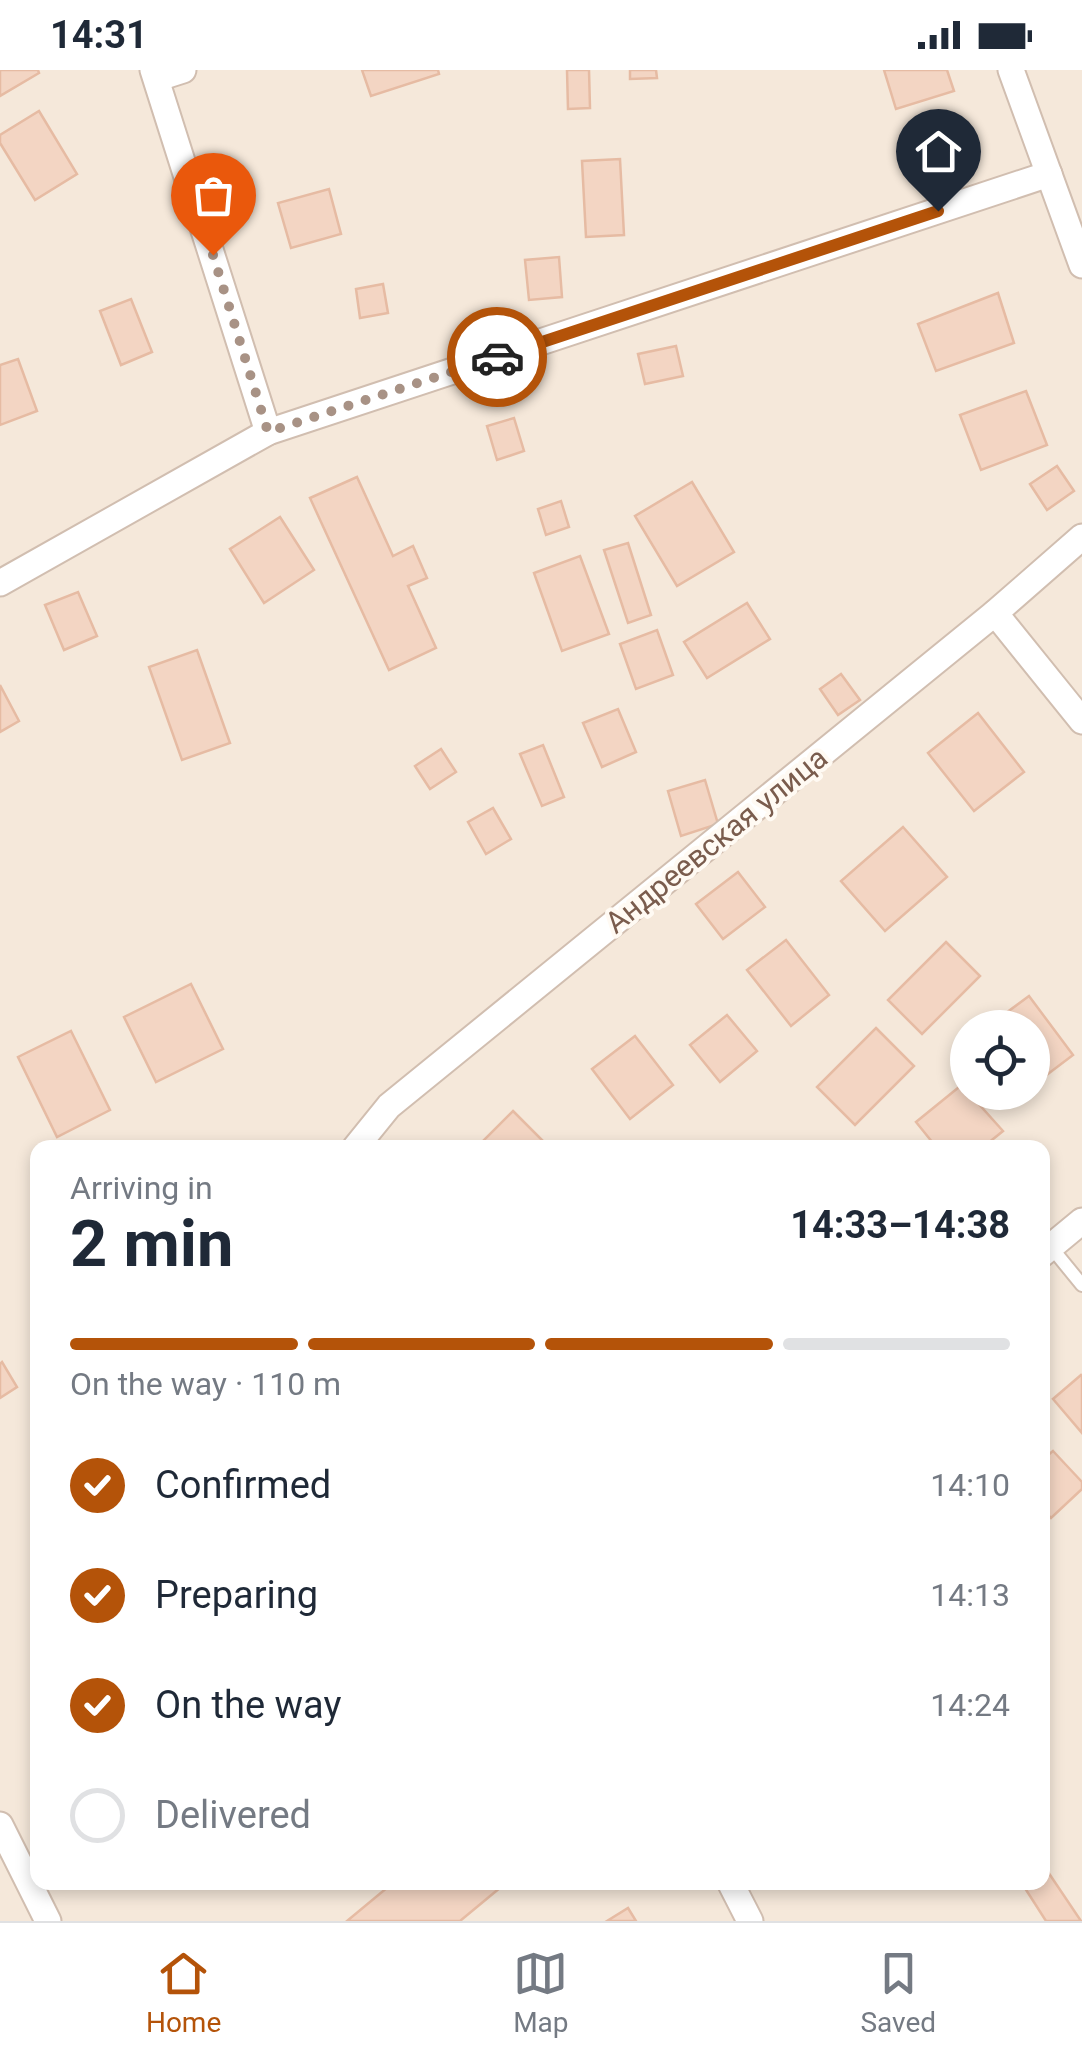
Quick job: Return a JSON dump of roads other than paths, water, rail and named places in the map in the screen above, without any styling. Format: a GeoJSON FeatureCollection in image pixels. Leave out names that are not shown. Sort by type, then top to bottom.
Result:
{"type":"FeatureCollection","features":[{"type":"Feature","properties":{"kind":"street"},"geometry":{"type":"LineString","coordinates":[[1012,70],[1082,265]]}},
{"type":"Feature","properties":{"kind":"street"},"geometry":{"type":"LineString","coordinates":[[165,73],[268,432]]}},
{"type":"Feature","properties":{"kind":"street"},"geometry":{"type":"LineString","coordinates":[[0,583],[268,432],[1049,174]]}},
{"type":"Feature","properties":{"kind":"street","name":"Андреевская улица"},"geometry":{"type":"LineString","coordinates":[[361,1140],[389,1106],[1082,537]]}},
{"type":"Feature","properties":{"kind":"street"},"geometry":{"type":"LineString","coordinates":[[994,613],[1082,721]]}},
{"type":"Feature","properties":{"kind":"street"},"geometry":{"type":"LineString","coordinates":[[1050,1248],[1082,1221]]}},
{"type":"Feature","properties":{"kind":"street"},"geometry":{"type":"LineString","coordinates":[[0,1825],[30,1885]]}},
{"type":"Feature","properties":{"kind":"street"},"geometry":{"type":"LineString","coordinates":[[32,1890],[48,1921]]}},
{"type":"Feature","properties":{"kind":"street"},"geometry":{"type":"LineString","coordinates":[[734,1890],[750,1921]]}},
{"type":"Feature","properties":{"kind":"lane"},"geometry":{"type":"LineString","coordinates":[[1050,1253],[1082,1285]]}}]}
